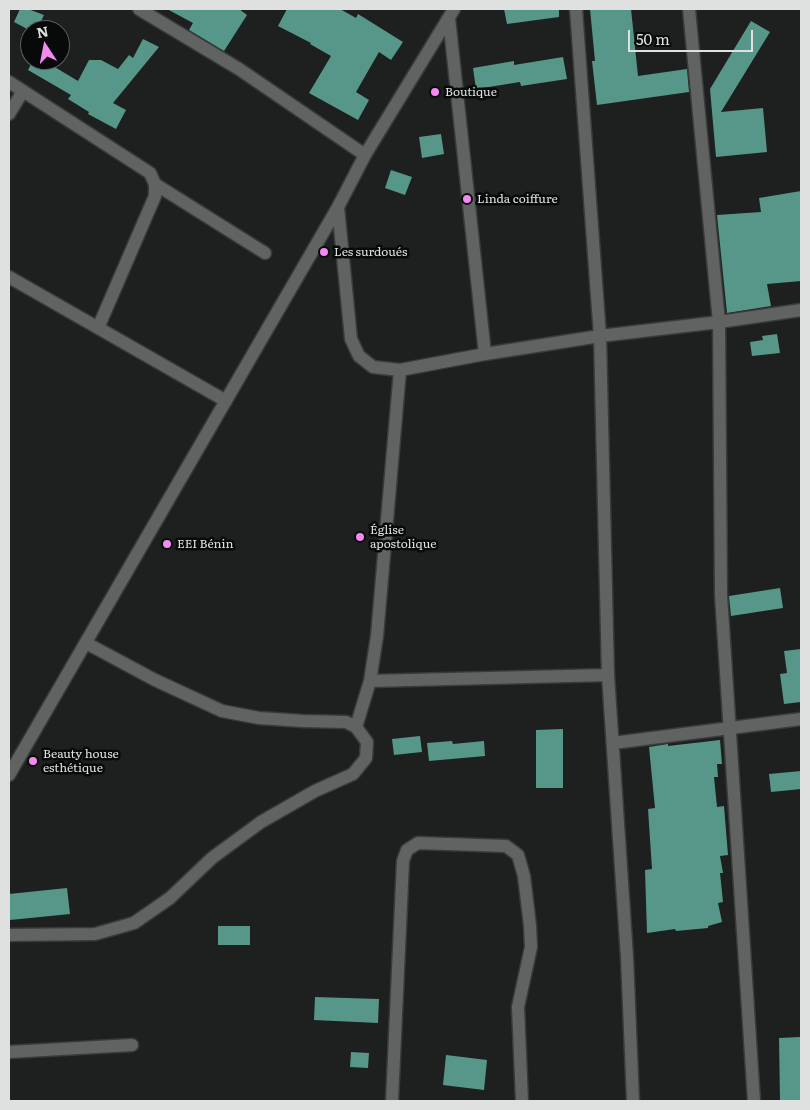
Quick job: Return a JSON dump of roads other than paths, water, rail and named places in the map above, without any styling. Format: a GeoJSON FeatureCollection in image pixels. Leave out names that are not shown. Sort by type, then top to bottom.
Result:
{"type":"FeatureCollection","features":[{"type":"Feature","properties":{"kind":"street"},"geometry":{"type":"LineString","coordinates":[[139,9],[239,69],[365,155]]}},
{"type":"Feature","properties":{"kind":"street"},"geometry":{"type":"LineString","coordinates":[[576,9],[600,336],[608,675],[628,957],[633,1101]]}},
{"type":"Feature","properties":{"kind":"street"},"geometry":{"type":"LineString","coordinates":[[689,9],[719,322],[721,596],[754,1101]]}},
{"type":"Feature","properties":{"kind":"street"},"geometry":{"type":"LineString","coordinates":[[9,775],[338,207],[365,155],[452,13]]}},
{"type":"Feature","properties":{"kind":"street"},"geometry":{"type":"LineString","coordinates":[[452,13],[486,354]]}},
{"type":"Feature","properties":{"kind":"street"},"geometry":{"type":"LineString","coordinates":[[9,82],[150,173],[155,184],[155,196],[98,328]]}},
{"type":"Feature","properties":{"kind":"street"},"geometry":{"type":"LineString","coordinates":[[9,114],[22,91]]}},
{"type":"Feature","properties":{"kind":"street"},"geometry":{"type":"LineString","coordinates":[[155,184],[265,253]]}},
{"type":"Feature","properties":{"kind":"street"},"geometry":{"type":"LineString","coordinates":[[338,207],[351,339],[359,356],[373,367],[400,370],[600,336],[801,310]]}},
{"type":"Feature","properties":{"kind":"street"},"geometry":{"type":"LineString","coordinates":[[9,277],[226,401]]}},
{"type":"Feature","properties":{"kind":"street"},"geometry":{"type":"LineString","coordinates":[[356,727],[370,681],[377,636],[400,370]]}},
{"type":"Feature","properties":{"kind":"street"},"geometry":{"type":"LineString","coordinates":[[9,935],[95,934],[134,924],[170,898],[212,858],[261,822],[315,791],[353,774],[366,758],[367,742],[356,727],[346,722],[304,722],[222,712],[155,680],[86,643]]}},
{"type":"Feature","properties":{"kind":"street"},"geometry":{"type":"LineString","coordinates":[[370,681],[608,675]]}},
{"type":"Feature","properties":{"kind":"street"},"geometry":{"type":"LineString","coordinates":[[613,743],[801,719]]}},
{"type":"Feature","properties":{"kind":"street"},"geometry":{"type":"LineString","coordinates":[[392,1101],[403,861],[407,850],[418,843],[506,846],[518,855],[524,876],[531,947],[518,1007],[522,1101]]}},
{"type":"Feature","properties":{"kind":"street"},"geometry":{"type":"LineString","coordinates":[[9,1052],[132,1046]]}},
{"type":"Feature","properties":{"kind":"place","name":"Boutique"},"geometry":{"type":"Point","coordinates":[435,92]}},
{"type":"Feature","properties":{"kind":"place","name":"Linda coiffure"},"geometry":{"type":"Point","coordinates":[467,199]}},
{"type":"Feature","properties":{"kind":"place","name":"Les surdoués"},"geometry":{"type":"Point","coordinates":[324,252]}},
{"type":"Feature","properties":{"kind":"place","name":"Église apostolique"},"geometry":{"type":"Point","coordinates":[360,537]}},
{"type":"Feature","properties":{"kind":"place","name":"EEI Bénin"},"geometry":{"type":"Point","coordinates":[167,544]}},
{"type":"Feature","properties":{"kind":"place","name":"Beauty house esthétique"},"geometry":{"type":"Point","coordinates":[33,761]}}]}
